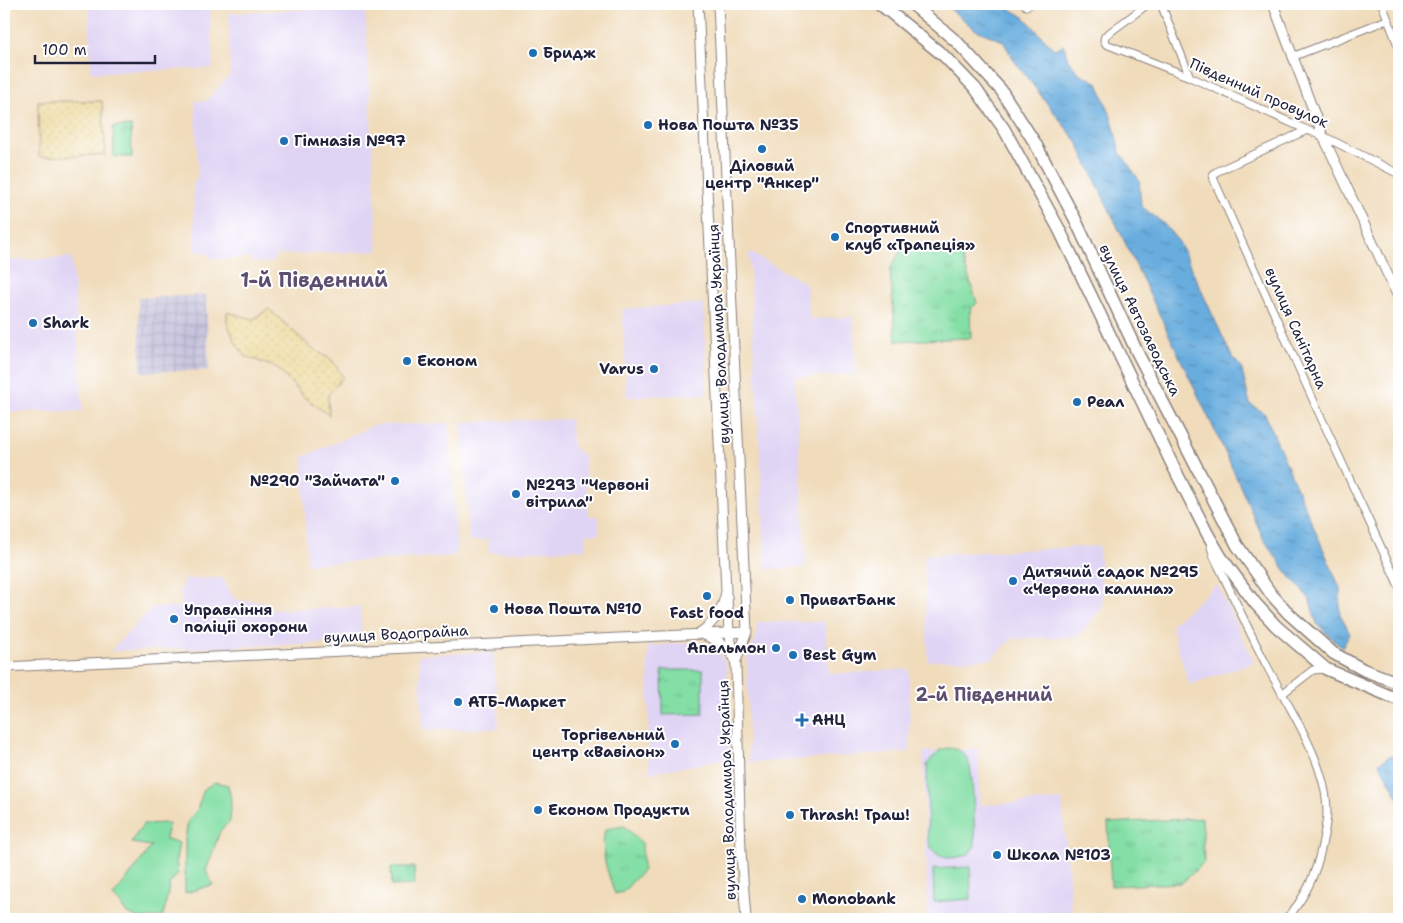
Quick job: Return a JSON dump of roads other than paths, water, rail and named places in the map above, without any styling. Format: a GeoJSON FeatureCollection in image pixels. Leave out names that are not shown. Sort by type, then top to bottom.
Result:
{"type":"FeatureCollection","features":[{"type":"Feature","properties":{"kind":"main road"},"geometry":{"type":"LineString","coordinates":[[880,4],[944,56],[975,88],[1004,129],[1059,228],[1207,533],[1221,557],[1255,603],[1276,626],[1326,669],[1399,700]]}},
{"type":"Feature","properties":{"kind":"main road","name":"вулиця Автозаводська"},"geometry":{"type":"LineString","coordinates":[[912,4],[957,42],[1001,90],[1035,143],[1075,219],[1138,354],[1190,455],[1237,545],[1270,594],[1334,653],[1364,670],[1399,683]]}},
{"type":"Feature","properties":{"kind":"main road"},"geometry":{"type":"LineString","coordinates":[[1059,228],[1075,219]]}},
{"type":"Feature","properties":{"kind":"main road"},"geometry":{"type":"LineString","coordinates":[[1172,464],[1190,455]]}},
{"type":"Feature","properties":{"kind":"street","name":"вулиця Володимира Українця"},"geometry":{"type":"LineString","coordinates":[[698,4],[726,591],[729,606],[729,632],[736,661],[741,852],[746,919]]}},
{"type":"Feature","properties":{"kind":"street","name":"вулиця Володимира Українця"},"geometry":{"type":"LineString","coordinates":[[718,4],[747,632],[736,661]]}},
{"type":"Feature","properties":{"kind":"street","name":"Південний провулок"},"geometry":{"type":"LineString","coordinates":[[1148,4],[1105,36],[1106,44],[1190,77],[1323,136],[1399,174]]}},
{"type":"Feature","properties":{"kind":"street"},"geometry":{"type":"LineString","coordinates":[[1161,4],[1190,77]]}},
{"type":"Feature","properties":{"kind":"street"},"geometry":{"type":"LineString","coordinates":[[1273,4],[1323,136],[1399,299]]}},
{"type":"Feature","properties":{"kind":"street"},"geometry":{"type":"LineString","coordinates":[[1382,4],[1399,48]]}},
{"type":"Feature","properties":{"kind":"street"},"geometry":{"type":"LineString","coordinates":[[1292,57],[1387,20]]}},
{"type":"Feature","properties":{"kind":"street","name":"вулиця Санітарна"},"geometry":{"type":"LineString","coordinates":[[1307,130],[1216,172],[1214,180],[1399,586]]}},
{"type":"Feature","properties":{"kind":"street"},"geometry":{"type":"LineString","coordinates":[[1207,533],[1214,557],[1266,665],[1319,766],[1325,794],[1327,812],[1313,878],[1300,904],[1286,919]]}},
{"type":"Feature","properties":{"kind":"street"},"geometry":{"type":"LineString","coordinates":[[699,633],[709,627],[718,614],[726,591]]}},
{"type":"Feature","properties":{"kind":"street","name":"вулиця Водограйна"},"geometry":{"type":"LineString","coordinates":[[4,667],[747,632]]}},
{"type":"Feature","properties":{"kind":"street"},"geometry":{"type":"LineString","coordinates":[[699,633],[720,642],[736,661]]}},
{"type":"Feature","properties":{"kind":"street"},"geometry":{"type":"LineString","coordinates":[[1282,694],[1313,670],[1326,669]]}},
{"type":"Feature","properties":{"kind":"water"},"geometry":{"type":"Polygon","coordinates":[[[944,4],[1002,4],[1024,17],[1054,49],[1064,45],[1068,60],[1079,73],[1098,83],[1112,119],[1120,152],[1139,180],[1141,206],[1163,223],[1179,242],[1232,357],[1241,367],[1250,404],[1265,414],[1340,588],[1340,614],[1350,634],[1342,648],[1317,624],[1309,598],[1288,574],[1264,540],[1225,452],[1077,142],[1015,62],[1003,41],[976,30],[944,4]]]}},
{"type":"Feature","properties":{"kind":"water"},"geometry":{"type":"Polygon","coordinates":[[[1391,755],[1399,768],[1399,798],[1379,763],[1391,755]]]}},
{"type":"Feature","properties":{"kind":"place","name":"Бридж"},"geometry":{"type":"Point","coordinates":[533,53]}},
{"type":"Feature","properties":{"kind":"place","name":"Нова Пошта №35"},"geometry":{"type":"Point","coordinates":[648,125]}},
{"type":"Feature","properties":{"kind":"place","name":"Гімназія №97"},"geometry":{"type":"Point","coordinates":[284,141]}},
{"type":"Feature","properties":{"kind":"place","name":"Діловий центр \"Анкер\""},"geometry":{"type":"Point","coordinates":[762,149]}},
{"type":"Feature","properties":{"kind":"place","name":"Спортивний клуб «Трапеція»"},"geometry":{"type":"Point","coordinates":[835,237]}},
{"type":"Feature","properties":{"kind":"place","name":"Shark"},"geometry":{"type":"Point","coordinates":[33,323]}},
{"type":"Feature","properties":{"kind":"place","name":"Економ"},"geometry":{"type":"Point","coordinates":[407,361]}},
{"type":"Feature","properties":{"kind":"place","name":"Varus"},"geometry":{"type":"Point","coordinates":[654,369]}},
{"type":"Feature","properties":{"kind":"place","name":"Реал"},"geometry":{"type":"Point","coordinates":[1077,402]}},
{"type":"Feature","properties":{"kind":"place","name":"№290 \"Зайчата\""},"geometry":{"type":"Point","coordinates":[395,481]}},
{"type":"Feature","properties":{"kind":"place","name":"№293 \"Червоні вітрила\""},"geometry":{"type":"Point","coordinates":[516,494]}},
{"type":"Feature","properties":{"kind":"place","name":"Дитячий садок №295 «Червона калина»"},"geometry":{"type":"Point","coordinates":[1013,581]}},
{"type":"Feature","properties":{"kind":"place","name":"Fast food"},"geometry":{"type":"Point","coordinates":[707,596]}},
{"type":"Feature","properties":{"kind":"place","name":"ПриватБанк"},"geometry":{"type":"Point","coordinates":[790,600]}},
{"type":"Feature","properties":{"kind":"place","name":"Нова Пошта №10"},"geometry":{"type":"Point","coordinates":[494,609]}},
{"type":"Feature","properties":{"kind":"place","name":"Управлiння полiцii охорони"},"geometry":{"type":"Point","coordinates":[174,619]}},
{"type":"Feature","properties":{"kind":"place","name":"Апельмон"},"geometry":{"type":"Point","coordinates":[776,648]}},
{"type":"Feature","properties":{"kind":"place","name":"Best Gym"},"geometry":{"type":"Point","coordinates":[793,655]}},
{"type":"Feature","properties":{"kind":"place","name":"АТБ-Маркет"},"geometry":{"type":"Point","coordinates":[458,702]}},
{"type":"Feature","properties":{"kind":"place","name":"АНЦ"},"geometry":{"type":"Point","coordinates":[802,720]}},
{"type":"Feature","properties":{"kind":"place","name":"Торгівельний центр «Вавілон»"},"geometry":{"type":"Point","coordinates":[675,744]}},
{"type":"Feature","properties":{"kind":"place","name":"Економ Продукти"},"geometry":{"type":"Point","coordinates":[538,810]}},
{"type":"Feature","properties":{"kind":"place","name":"Thrash! Траш!"},"geometry":{"type":"Point","coordinates":[790,815]}},
{"type":"Feature","properties":{"kind":"place","name":"Школа №103"},"geometry":{"type":"Point","coordinates":[997,855]}},
{"type":"Feature","properties":{"kind":"place","name":"Monobank"},"geometry":{"type":"Point","coordinates":[802,899]}},
{"type":"Feature","properties":{"kind":"district","name":"1-й Південний"},"geometry":{"type":"Point","coordinates":[314,280]}},
{"type":"Feature","properties":{"kind":"district","name":"2-й Південний"},"geometry":{"type":"Point","coordinates":[984,695]}}]}
